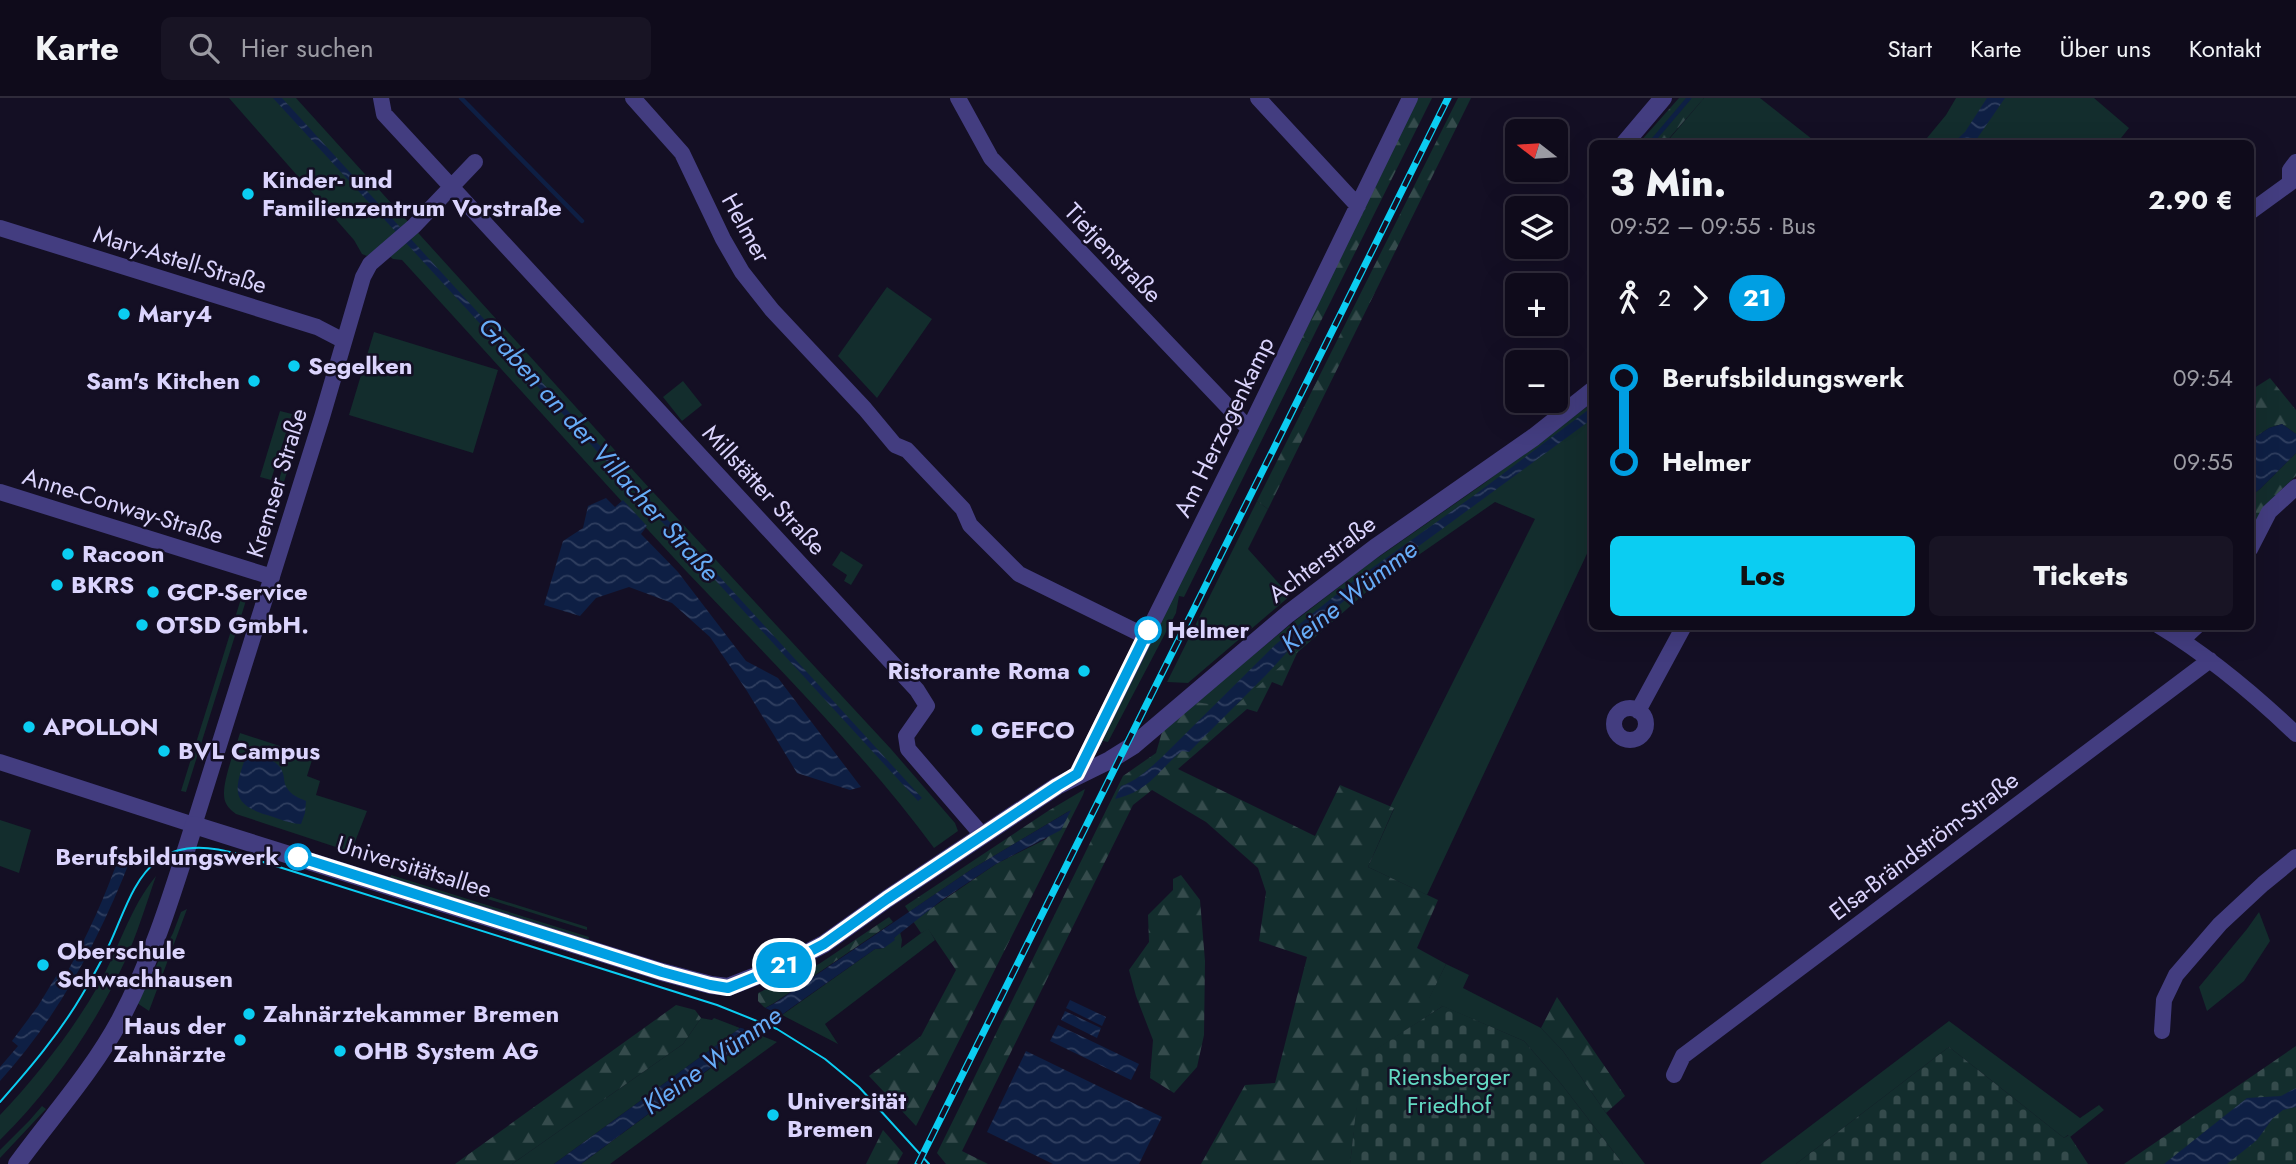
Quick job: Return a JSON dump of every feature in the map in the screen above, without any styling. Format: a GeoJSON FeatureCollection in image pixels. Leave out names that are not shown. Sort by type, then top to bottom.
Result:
{"type":"FeatureCollection","features":[{"type":"Feature","properties":{"kind":"street"},"geometry":{"type":"LineString","coordinates":[[381,98],[384,114],[452,187]]}},
{"type":"Feature","properties":{"kind":"street","name":"Helmer"},"geometry":{"type":"LineString","coordinates":[[633,98],[682,153],[723,239],[742,272],[772,310],[895,445],[907,450],[963,509],[970,525],[1019,574],[1145,636]]}},
{"type":"Feature","properties":{"kind":"street","name":"Tietjenstraße"},"geometry":{"type":"LineString","coordinates":[[958,98],[991,158],[1249,429]]}},
{"type":"Feature","properties":{"kind":"street"},"geometry":{"type":"LineString","coordinates":[[1258,98],[1358,206]]}},
{"type":"Feature","properties":{"kind":"street","name":"Am Herzogenkamp"},"geometry":{"type":"LineString","coordinates":[[1077,774],[1410,98]]}},
{"type":"Feature","properties":{"kind":"street"},"geometry":{"type":"LineString","coordinates":[[1628,140],[1664,98]]}},
{"type":"Feature","properties":{"kind":"street","name":"Kremser Straße"},"geometry":{"type":"LineString","coordinates":[[194,825],[363,277],[370,264],[414,226],[475,162]]}},
{"type":"Feature","properties":{"kind":"street"},"geometry":{"type":"LineString","coordinates":[[2254,209],[2293,184],[2290,170],[2296,162]]}},
{"type":"Feature","properties":{"kind":"street","name":"Millstätter Straße"},"geometry":{"type":"LineString","coordinates":[[452,187],[917,690],[927,706],[906,736],[908,750],[983,836]]}},
{"type":"Feature","properties":{"kind":"street","name":"Mary-Astell-Straße"},"geometry":{"type":"LineString","coordinates":[[0,228],[317,327],[344,341]]}},
{"type":"Feature","properties":{"kind":"street","name":"Achterstraße"},"geometry":{"type":"LineString","coordinates":[[728,988],[782,966],[824,944],[1057,786],[1134,745],[1288,614],[1375,548],[1534,437],[1589,392]]}},
{"type":"Feature","properties":{"kind":"street"},"geometry":{"type":"LineString","coordinates":[[2254,542],[2269,512],[2296,486]]}},
{"type":"Feature","properties":{"kind":"street","name":"Anne-Conway-Straße"},"geometry":{"type":"LineString","coordinates":[[0,492],[272,577]]}},
{"type":"Feature","properties":{"kind":"street"},"geometry":{"type":"LineString","coordinates":[[1638,711],[1682,630]]}},
{"type":"Feature","properties":{"kind":"street"},"geometry":{"type":"LineString","coordinates":[[2166,630],[2251,692],[2296,734]]}},
{"type":"Feature","properties":{"kind":"street"},"geometry":{"type":"LineString","coordinates":[[2182,640],[2193,630]]}},
{"type":"Feature","properties":{"kind":"street","name":"Elsa-Brändström-Straße"},"geometry":{"type":"LineString","coordinates":[[1674,1075],[1683,1056],[2210,660]]}},
{"type":"Feature","properties":{"kind":"street"},"geometry":{"type":"LineString","coordinates":[[0,762],[194,825],[153,950],[118,1022],[72,1092],[17,1164]]}},
{"type":"Feature","properties":{"kind":"street","name":"Universitätsallee"},"geometry":{"type":"LineString","coordinates":[[194,825],[662,972],[728,988]]}},
{"type":"Feature","properties":{"kind":"street"},"geometry":{"type":"LineString","coordinates":[[2162,1031],[2164,1000],[2176,975],[2220,924],[2296,858]]}},
{"type":"Feature","properties":{"kind":"street"},"geometry":{"type":"LineString","coordinates":[[9,1164],[30,1147]]}},
{"type":"Feature","properties":{"kind":"green space"},"geometry":{"type":"Polygon","coordinates":[[[229,98],[296,98],[641,479],[891,749],[955,823],[958,831],[934,848],[846,741],[651,533],[402,260],[393,259],[378,248],[367,256],[362,254],[354,240],[229,98]]]}},
{"type":"Feature","properties":{"kind":"green space"},"geometry":{"type":"Polygon","coordinates":[[[1418,98],[1432,98],[1310,343],[1299,337],[1418,98]]]}},
{"type":"Feature","properties":{"kind":"green space"},"geometry":{"type":"Polygon","coordinates":[[[1458,98],[1471,98],[1268,509],[1257,501],[1458,98]]]}},
{"type":"Feature","properties":{"kind":"green space"},"geometry":{"type":"Polygon","coordinates":[[[1679,98],[1704,98],[1668,140],[1642,140],[1679,98]]]}},
{"type":"Feature","properties":{"kind":"green space"},"geometry":{"type":"Polygon","coordinates":[[[1704,98],[1760,98],[1813,140],[1668,140],[1704,98]]]}},
{"type":"Feature","properties":{"kind":"green space"},"geometry":{"type":"Polygon","coordinates":[[[1956,98],[2094,98],[2129,128],[2119,140],[1925,140],[1956,98]]]}},
{"type":"Feature","properties":{"kind":"green space"},"geometry":{"type":"Polygon","coordinates":[[[887,287],[932,319],[877,398],[838,356],[887,287]]]}},
{"type":"Feature","properties":{"kind":"green space"},"geometry":{"type":"Polygon","coordinates":[[[374,332],[498,370],[473,453],[349,415],[374,332]]]}},
{"type":"Feature","properties":{"kind":"green space"},"geometry":{"type":"Polygon","coordinates":[[[1299,337],[1310,343],[1184,597],[1179,596],[1176,613],[1108,742],[1103,741],[1101,746],[1097,744],[1299,337]]]}},
{"type":"Feature","properties":{"kind":"green space"},"geometry":{"type":"Polygon","coordinates":[[[2270,378],[2296,410],[2296,434],[2282,424],[2269,428],[2254,438],[2254,388],[2270,378]]]}},
{"type":"Feature","properties":{"kind":"green space"},"geometry":{"type":"Polygon","coordinates":[[[683,381],[702,405],[682,421],[663,397],[683,381]]]}},
{"type":"Feature","properties":{"kind":"green space"},"geometry":{"type":"Polygon","coordinates":[[[1589,405],[1589,549],[1427,895],[1368,867],[1394,809],[1390,807],[1535,519],[1495,502],[1371,588],[1233,709],[1196,702],[1370,563],[1589,405]]]}},
{"type":"Feature","properties":{"kind":"green space"},"geometry":{"type":"Polygon","coordinates":[[[280,411],[292,414],[271,480],[260,477],[280,411]]]}},
{"type":"Feature","properties":{"kind":"green space"},"geometry":{"type":"Polygon","coordinates":[[[300,413],[305,415],[283,485],[278,483],[300,413]]]}},
{"type":"Feature","properties":{"kind":"green space"},"geometry":{"type":"Polygon","coordinates":[[[2296,453],[2296,476],[2271,501],[2254,525],[2254,494],[2296,453]]]}},
{"type":"Feature","properties":{"kind":"green space"},"geometry":{"type":"Polygon","coordinates":[[[1257,501],[1268,509],[1248,549],[1290,596],[1188,683],[1167,682],[1257,501]]]}},
{"type":"Feature","properties":{"kind":"green space"},"geometry":{"type":"Polygon","coordinates":[[[841,551],[863,565],[851,585],[844,581],[847,575],[832,565],[841,551]]]}},
{"type":"Feature","properties":{"kind":"green space"},"geometry":{"type":"Polygon","coordinates":[[[244,589],[249,591],[186,792],[181,791],[244,589]]]}},
{"type":"Feature","properties":{"kind":"green space"},"geometry":{"type":"Polygon","coordinates":[[[1298,651],[1282,686],[1272,682],[1257,712],[1247,709],[1178,769],[1315,836],[1340,785],[1394,808],[1368,867],[1438,900],[1417,948],[1446,964],[1429,999],[1443,1006],[1363,1058],[1350,1164],[1201,1164],[1245,1085],[1275,1083],[1307,957],[1259,941],[1266,892],[1258,868],[1206,822],[1152,790],[1133,805],[962,1151],[988,1164],[946,1164],[937,1153],[1123,776],[1156,753],[1162,732],[1196,702],[1233,708],[1298,651]]]}},
{"type":"Feature","properties":{"kind":"green space"},"geometry":{"type":"Polygon","coordinates":[[[240,733],[313,757],[307,776],[320,781],[316,795],[367,811],[351,852],[236,814],[229,808],[225,801],[225,786],[240,733]]]}},
{"type":"Feature","properties":{"kind":"green space"},"geometry":{"type":"Polygon","coordinates":[[[1085,789],[916,1126],[869,1076],[921,1036],[956,970],[928,929],[921,933],[913,921],[996,864],[1046,839],[1069,811],[972,869],[909,912],[905,906],[1085,789]]]}},
{"type":"Feature","properties":{"kind":"green space"},"geometry":{"type":"Polygon","coordinates":[[[0,820],[31,830],[19,873],[0,866],[0,820]]]}},
{"type":"Feature","properties":{"kind":"green space"},"geometry":{"type":"Polygon","coordinates":[[[398,868],[587,927],[587,930],[398,871],[398,868]]]}},
{"type":"Feature","properties":{"kind":"green space"},"geometry":{"type":"Polygon","coordinates":[[[391,875],[589,937],[588,941],[390,878],[391,875]]]}},
{"type":"Feature","properties":{"kind":"green space"},"geometry":{"type":"Polygon","coordinates":[[[1181,875],[1200,900],[1205,961],[1204,1035],[1197,1067],[1174,1093],[1150,1078],[1153,1040],[1129,970],[1149,942],[1148,915],[1173,890],[1173,879],[1181,875]]]}},
{"type":"Feature","properties":{"kind":"green space"},"geometry":{"type":"Polygon","coordinates":[[[156,876],[129,951],[86,1033],[54,1079],[0,1140],[0,1115],[65,1037],[98,986],[131,915],[156,876]]]}},
{"type":"Feature","properties":{"kind":"green space"},"geometry":{"type":"Polygon","coordinates":[[[187,909],[149,1011],[137,1003],[181,912],[187,909]]]}},
{"type":"Feature","properties":{"kind":"green space"},"geometry":{"type":"Polygon","coordinates":[[[2259,912],[2270,941],[2244,981],[2207,1011],[2199,987],[2259,912]]]}},
{"type":"Feature","properties":{"kind":"green space"},"geometry":{"type":"Polygon","coordinates":[[[889,917],[893,922],[774,1003],[765,1008],[758,1001],[758,993],[819,964],[889,917]]]}},
{"type":"Feature","properties":{"kind":"green space"},"geometry":{"type":"Polygon","coordinates":[[[928,928],[935,940],[825,1024],[838,1044],[782,1015],[875,949],[884,948],[900,932],[901,948],[928,928]]]}},
{"type":"Feature","properties":{"kind":"green space"},"geometry":{"type":"Polygon","coordinates":[[[1446,964],[1469,975],[1463,988],[1541,1028],[1563,1051],[1645,1164],[1623,1164],[1524,1041],[1428,1000],[1446,964]]]}},
{"type":"Feature","properties":{"kind":"green space"},"geometry":{"type":"Polygon","coordinates":[[[1557,997],[1625,1096],[1606,1113],[1563,1051],[1541,1028],[1557,997]]]}},
{"type":"Feature","properties":{"kind":"green space"},"geometry":{"type":"Polygon","coordinates":[[[676,1005],[695,1010],[701,1018],[683,1044],[512,1164],[455,1164],[676,1005]]]}},
{"type":"Feature","properties":{"kind":"green space","name":"Riensberger Friedhof"},"geometry":{"type":"Polygon","coordinates":[[[1443,1006],[1524,1041],[1623,1164],[1350,1164],[1362,1058],[1443,1006]]]}},
{"type":"Feature","properties":{"kind":"green space"},"geometry":{"type":"Polygon","coordinates":[[[701,1018],[714,1018],[740,1028],[554,1164],[512,1164],[683,1044],[701,1018]]]}},
{"type":"Feature","properties":{"kind":"green space"},"geometry":{"type":"Polygon","coordinates":[[[1949,1021],[2080,1118],[2099,1105],[2104,1110],[2070,1137],[2068,1135],[2064,1138],[1949,1047],[1796,1164],[1760,1164],[1949,1021]]]}},
{"type":"Feature","properties":{"kind":"green space"},"geometry":{"type":"Polygon","coordinates":[[[757,1034],[777,1042],[610,1164],[581,1164],[757,1034]]]}},
{"type":"Feature","properties":{"kind":"green space"},"geometry":{"type":"Polygon","coordinates":[[[2296,1046],[2296,1164],[2124,1164],[2296,1046]]]}},
{"type":"Feature","properties":{"kind":"green space"},"geometry":{"type":"Polygon","coordinates":[[[1949,1047],[2064,1138],[2069,1135],[2088,1164],[1796,1164],[1949,1047]]]}},
{"type":"Feature","properties":{"kind":"green space"},"geometry":{"type":"Polygon","coordinates":[[[42,1106],[46,1109],[0,1158],[0,1150],[42,1106]]]}},
{"type":"Feature","properties":{"kind":"green space"},"geometry":{"type":"Polygon","coordinates":[[[883,1130],[903,1153],[897,1164],[866,1164],[883,1130]]]}},
{"type":"Feature","properties":{"kind":"water","name":"Graben an der Villacher Straße"},"geometry":{"type":"Polygon","coordinates":[[[273,98],[282,98],[922,798],[918,801],[273,98]]]}},
{"type":"Feature","properties":{"kind":"water"},"geometry":{"type":"Polygon","coordinates":[[[1987,98],[2005,98],[1976,140],[1956,140],[1965,132],[1987,98]]]}},
{"type":"Feature","properties":{"kind":"water","name":"Kleine Wümme"},"geometry":{"type":"Polygon","coordinates":[[[1589,409],[1589,421],[1344,601],[1298,640],[1189,752],[1182,751],[1137,791],[1115,799],[1121,786],[1154,765],[1275,645],[1308,617],[1589,409]]]}},
{"type":"Feature","properties":{"kind":"water"},"geometry":{"type":"Polygon","coordinates":[[[2282,424],[2296,434],[2296,453],[2254,494],[2254,438],[2269,428],[2282,424]]]}},
{"type":"Feature","properties":{"kind":"water"},"geometry":{"type":"Polygon","coordinates":[[[606,498],[615,507],[623,500],[647,526],[641,534],[678,572],[746,661],[778,678],[861,787],[850,790],[797,773],[710,637],[672,603],[629,587],[596,598],[580,616],[544,605],[563,541],[583,528],[588,506],[606,498]]]}},
{"type":"Feature","properties":{"kind":"water"},"geometry":{"type":"Polygon","coordinates":[[[247,753],[276,763],[289,790],[306,801],[301,824],[254,810],[240,799],[238,784],[247,753]]]}},
{"type":"Feature","properties":{"kind":"water","name":"Kleine Wümme"},"geometry":{"type":"Polygon","coordinates":[[[1071,810],[1061,830],[996,864],[942,900],[894,938],[895,940],[884,948],[875,949],[791,1008],[581,1164],[554,1164],[740,1028],[754,1014],[775,1003],[972,869],[1071,810]]]}},
{"type":"Feature","properties":{"kind":"water"},"geometry":{"type":"Polygon","coordinates":[[[120,854],[131,858],[76,976],[41,1030],[0,1081],[0,1067],[18,1046],[12,1041],[58,973],[65,976],[73,961],[120,854]]]}},
{"type":"Feature","properties":{"kind":"water"},"geometry":{"type":"Polygon","coordinates":[[[1070,1000],[1106,1017],[1102,1026],[1066,1008],[1070,1000]]]}},
{"type":"Feature","properties":{"kind":"water"},"geometry":{"type":"Polygon","coordinates":[[[1065,1011],[1101,1028],[1097,1038],[1061,1020],[1065,1011]]]}},
{"type":"Feature","properties":{"kind":"water"},"geometry":{"type":"Polygon","coordinates":[[[1058,1025],[1139,1064],[1131,1080],[1050,1041],[1058,1025]]]}},
{"type":"Feature","properties":{"kind":"water"},"geometry":{"type":"Polygon","coordinates":[[[1026,1051],[1162,1117],[1139,1164],[1053,1164],[987,1132],[1026,1051]]]}},
{"type":"Feature","properties":{"kind":"water"},"geometry":{"type":"Polygon","coordinates":[[[2296,1088],[2296,1107],[2283,1110],[2273,1118],[2257,1140],[2227,1164],[2164,1164],[2247,1098],[2281,1096],[2296,1088]]]}},
{"type":"Feature","properties":{"kind":"pier"},"geometry":{"type":"Polygon","coordinates":[[[761,1006],[785,1017],[761,1035],[736,1026],[761,1006]]]}},
{"type":"Feature","properties":{"kind":"waterway"},"geometry":{"type":"LineString","coordinates":[[461,98],[582,221]]}},
{"type":"Feature","properties":{"kind":"waterway"},"geometry":{"type":"LineString","coordinates":[[1653,140],[1689,98]]}},
{"type":"Feature","properties":{"kind":"tram line"},"geometry":{"type":"LineString","coordinates":[[0,1102],[44,1050],[73,1009],[104,956],[135,887],[149,868],[178,850],[209,848],[241,855],[717,1005],[777,1029],[825,1059],[859,1087],[929,1164]]}},
{"type":"Feature","properties":{"kind":"railway"},"geometry":{"type":"LineString","coordinates":[[918,1164],[1448,98]]}},
{"type":"Feature","properties":{"kind":"bus line","name":"21"},"geometry":{"type":"LineString","coordinates":[[298,857],[662,972],[728,988],[782,966],[824,944],[887,899],[1077,774],[1148,630]]}},
{"type":"Feature","properties":{"kind":"place","name":"Kinder- und Familienzentrum Vorstraße"},"geometry":{"type":"Point","coordinates":[248,194]}},
{"type":"Feature","properties":{"kind":"place","name":"Mary4"},"geometry":{"type":"Point","coordinates":[124,314]}},
{"type":"Feature","properties":{"kind":"place","name":"Segelken"},"geometry":{"type":"Point","coordinates":[294,366]}},
{"type":"Feature","properties":{"kind":"place","name":"Sam's Kitchen"},"geometry":{"type":"Point","coordinates":[254,381]}},
{"type":"Feature","properties":{"kind":"place","name":"Racoon"},"geometry":{"type":"Point","coordinates":[68,554]}},
{"type":"Feature","properties":{"kind":"place","name":"BKRS"},"geometry":{"type":"Point","coordinates":[57,585]}},
{"type":"Feature","properties":{"kind":"place","name":"GCP-Service"},"geometry":{"type":"Point","coordinates":[153,592]}},
{"type":"Feature","properties":{"kind":"place","name":"OTSD GmbH."},"geometry":{"type":"Point","coordinates":[142,625]}},
{"type":"Feature","properties":{"kind":"place","name":"Helmer"},"geometry":{"type":"Point","coordinates":[1148,630]}},
{"type":"Feature","properties":{"kind":"place","name":"Ristorante Roma"},"geometry":{"type":"Point","coordinates":[1084,671]}},
{"type":"Feature","properties":{"kind":"place","name":"APOLLON"},"geometry":{"type":"Point","coordinates":[29,727]}},
{"type":"Feature","properties":{"kind":"place","name":"GEFCO"},"geometry":{"type":"Point","coordinates":[977,730]}},
{"type":"Feature","properties":{"kind":"place","name":"BVL Campus"},"geometry":{"type":"Point","coordinates":[164,751]}},
{"type":"Feature","properties":{"kind":"place","name":"Berufsbildungswerk"},"geometry":{"type":"Point","coordinates":[298,857]}},
{"type":"Feature","properties":{"kind":"place","name":"Oberschule Schwachhausen"},"geometry":{"type":"Point","coordinates":[43,965]}},
{"type":"Feature","properties":{"kind":"place","name":"Zahnärztekammer Bremen"},"geometry":{"type":"Point","coordinates":[249,1014]}},
{"type":"Feature","properties":{"kind":"place","name":"Haus der Zahnärzte"},"geometry":{"type":"Point","coordinates":[240,1040]}},
{"type":"Feature","properties":{"kind":"place","name":"OHB System AG"},"geometry":{"type":"Point","coordinates":[340,1051]}},
{"type":"Feature","properties":{"kind":"place","name":"Universität Bremen"},"geometry":{"type":"Point","coordinates":[773,1115]}}]}
